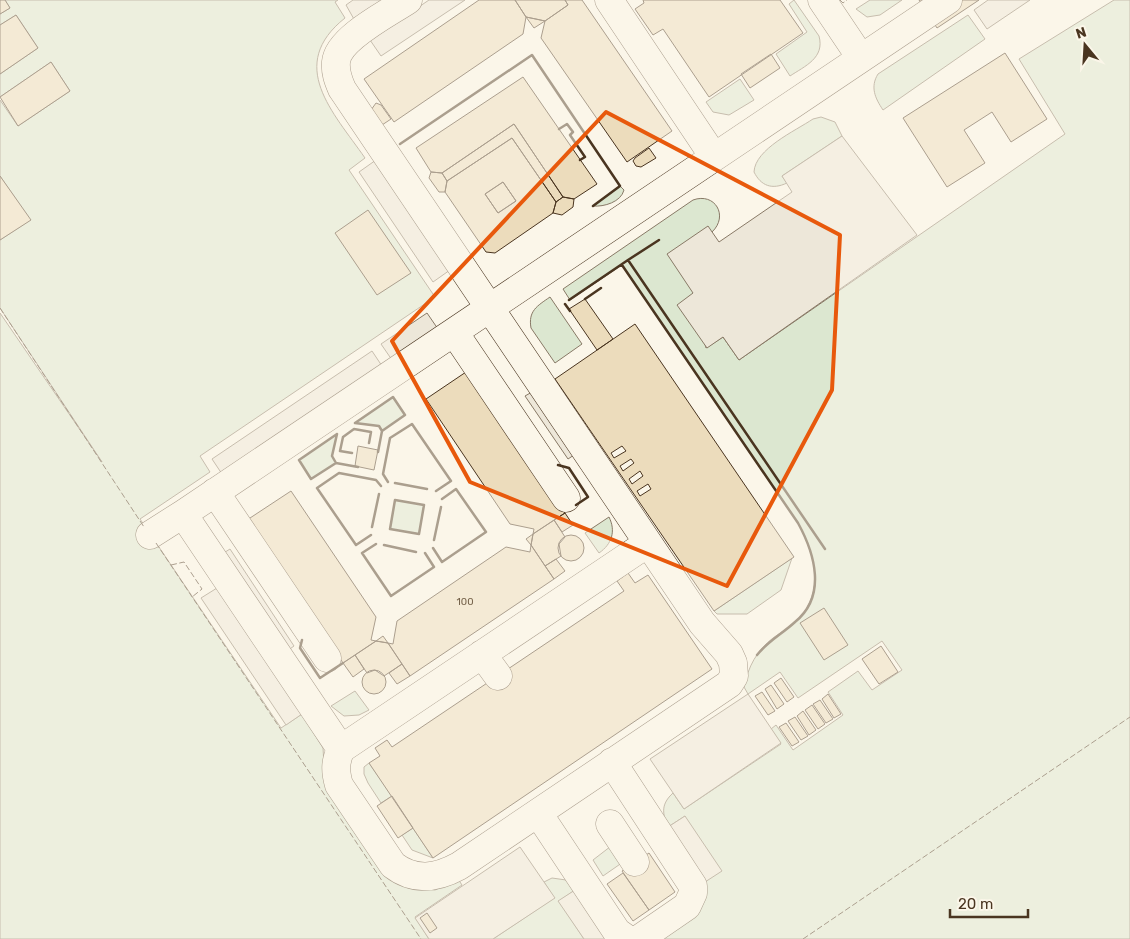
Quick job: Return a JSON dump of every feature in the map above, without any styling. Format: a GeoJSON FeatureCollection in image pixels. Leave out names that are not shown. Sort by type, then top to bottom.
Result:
{"type":"FeatureCollection","features":[{"type":"Feature","properties":{"kind":"lane"},"geometry":{"type":"LineString","coordinates":[[408,0],[360,32],[343,46],[336,61],[336,75],[342,89],[702,623],[729,654],[733,663],[734,676],[729,684],[444,874],[431,877],[403,873],[394,865],[339,785],[336,774],[336,760],[341,749],[648,543]]}},
{"type":"Feature","properties":{"kind":"lane"},"geometry":{"type":"LineString","coordinates":[[608,0],[714,157]]}},
{"type":"Feature","properties":{"kind":"lane"},"geometry":{"type":"LineString","coordinates":[[822,0],[861,58]]}},
{"type":"Feature","properties":{"kind":"lane"},"geometry":{"type":"LineString","coordinates":[[150,535],[948,0]]}},
{"type":"Feature","properties":{"kind":"lane"},"geometry":{"type":"LineString","coordinates":[[454,332],[566,498]]}},
{"type":"Feature","properties":{"kind":"lane"},"geometry":{"type":"LineString","coordinates":[[215,492],[327,658]]}},
{"type":"Feature","properties":{"kind":"lane"},"geometry":{"type":"LineString","coordinates":[[183,514],[341,749]]}},
{"type":"Feature","properties":{"kind":"lane"},"geometry":{"type":"LineString","coordinates":[[482,654],[498,676]]}},
{"type":"Feature","properties":{"kind":"lane"},"geometry":{"type":"LineString","coordinates":[[612,762],[692,886],[694,893],[688,906],[639,939]]}},
{"type":"Feature","properties":{"kind":"lane"},"geometry":{"type":"LineString","coordinates":[[538,813],[618,932],[627,939]]}},
{"type":"Feature","properties":{"kind":"lane"},"geometry":{"type":"LineString","coordinates":[[610,824],[636,862]]}},
{"type":"Feature","properties":{"kind":"highlighted area"},"geometry":{"type":"Polygon","coordinates":[[[606,112],[840,235],[832,390],[727,586],[470,482],[392,341],[606,112]]]}},
{"type":"Feature","properties":{"kind":"green space"},"geometry":{"type":"Polygon","coordinates":[[[5,0],[338,0],[335,2],[345,18],[328,36],[319,53],[317,71],[321,88],[329,106],[365,158],[349,170],[435,297],[200,456],[210,472],[140,519],[281,728],[302,714],[323,748],[325,781],[407,887],[435,890],[458,879],[462,885],[415,917],[429,939],[0,939],[0,313],[102,462],[0,308],[0,240],[30,220],[0,176],[0,100],[18,126],[70,91],[51,62],[0,97],[0,74],[38,48],[16,15],[0,25],[0,14],[10,8],[5,0]]]}},
{"type":"Feature","properties":{"kind":"green space"},"geometry":{"type":"Polygon","coordinates":[[[794,0],[819,36],[820,44],[816,56],[807,65],[790,76],[776,54],[807,32],[789,4],[794,0]]]}},
{"type":"Feature","properties":{"kind":"green space"},"geometry":{"type":"Polygon","coordinates":[[[870,0],[902,0],[880,15],[867,17],[856,9],[870,0]]]}},
{"type":"Feature","properties":{"kind":"green space"},"geometry":{"type":"Polygon","coordinates":[[[1114,0],[1130,0],[1130,939],[662,939],[693,917],[705,898],[685,816],[668,827],[666,822],[664,809],[669,797],[673,793],[684,809],[781,744],[771,729],[776,725],[793,750],[843,715],[828,692],[858,671],[872,690],[902,670],[882,641],[798,698],[780,672],[748,694],[744,687],[751,666],[758,654],[767,643],[798,620],[812,597],[814,585],[813,560],[804,535],[798,523],[622,265],[570,300],[563,289],[693,200],[708,199],[717,207],[719,219],[717,226],[712,232],[707,227],[693,294],[706,348],[723,337],[739,360],[1065,134],[1019,59],[1114,0]]]}},
{"type":"Feature","properties":{"kind":"green space"},"geometry":{"type":"Polygon","coordinates":[[[968,15],[985,39],[883,110],[874,92],[874,83],[878,74],[968,15]]]}},
{"type":"Feature","properties":{"kind":"green space"},"geometry":{"type":"Polygon","coordinates":[[[740,79],[754,100],[729,115],[713,112],[706,102],[740,79]]]}},
{"type":"Feature","properties":{"kind":"green space"},"geometry":{"type":"Polygon","coordinates":[[[821,117],[835,122],[842,136],[782,176],[787,183],[772,186],[760,181],[754,172],[756,164],[768,148],[813,119],[821,117]]]}},
{"type":"Feature","properties":{"kind":"green space"},"geometry":{"type":"Polygon","coordinates":[[[620,186],[624,190],[616,201],[607,205],[593,206],[620,186]]]}},
{"type":"Feature","properties":{"kind":"green space"},"geometry":{"type":"Polygon","coordinates":[[[550,297],[582,344],[555,363],[531,328],[530,322],[534,310],[550,297]]]}},
{"type":"Feature","properties":{"kind":"green space"},"geometry":{"type":"Polygon","coordinates":[[[393,397],[405,415],[382,431],[379,426],[355,423],[393,397]]]}},
{"type":"Feature","properties":{"kind":"green space"},"geometry":{"type":"Polygon","coordinates":[[[337,434],[332,456],[336,463],[311,479],[299,460],[337,434]]]}},
{"type":"Feature","properties":{"kind":"green space"},"geometry":{"type":"Polygon","coordinates":[[[395,500],[424,505],[419,534],[390,529],[395,500]]]}},
{"type":"Feature","properties":{"kind":"green space"},"geometry":{"type":"Polygon","coordinates":[[[609,517],[612,537],[607,546],[599,553],[585,533],[609,517]]]}},
{"type":"Feature","properties":{"kind":"green space"},"geometry":{"type":"Polygon","coordinates":[[[792,558],[781,590],[747,614],[717,614],[714,611],[792,558]]]}},
{"type":"Feature","properties":{"kind":"green space"},"geometry":{"type":"Polygon","coordinates":[[[355,691],[369,710],[359,715],[344,716],[331,706],[355,691]]]}},
{"type":"Feature","properties":{"kind":"green space"},"geometry":{"type":"Polygon","coordinates":[[[369,763],[392,796],[381,803],[364,774],[364,767],[369,763]]]}},
{"type":"Feature","properties":{"kind":"green space"},"geometry":{"type":"Polygon","coordinates":[[[413,828],[433,858],[412,850],[402,835],[413,828]]]}},
{"type":"Feature","properties":{"kind":"green space"},"geometry":{"type":"Polygon","coordinates":[[[615,843],[626,860],[603,876],[593,860],[615,843]]]}},
{"type":"Feature","properties":{"kind":"green space"},"geometry":{"type":"Polygon","coordinates":[[[552,878],[566,880],[575,890],[559,901],[584,939],[493,939],[554,898],[544,882],[552,878]]]}},
{"type":"Feature","properties":{"kind":"shaded area"},"geometry":{"type":"Polygon","coordinates":[[[353,0],[386,0],[355,21],[346,5],[353,0]]]}},
{"type":"Feature","properties":{"kind":"shaded area"},"geometry":{"type":"Polygon","coordinates":[[[429,0],[465,0],[381,56],[370,40],[429,0]]]}},
{"type":"Feature","properties":{"kind":"shaded area"},"geometry":{"type":"Polygon","coordinates":[[[988,0],[1030,0],[987,29],[974,10],[988,0]]]}},
{"type":"Feature","properties":{"kind":"shaded area"},"geometry":{"type":"Polygon","coordinates":[[[842,136],[917,235],[739,360],[723,337],[707,348],[677,305],[693,293],[667,254],[708,226],[719,242],[792,192],[782,176],[842,136]]]}},
{"type":"Feature","properties":{"kind":"shaded area"},"geometry":{"type":"Polygon","coordinates":[[[376,160],[450,270],[433,282],[359,172],[376,160]]]}},
{"type":"Feature","properties":{"kind":"shaded area"},"geometry":{"type":"Polygon","coordinates":[[[427,313],[438,329],[392,360],[381,344],[427,313]]]}},
{"type":"Feature","properties":{"kind":"shaded area"},"geometry":{"type":"Polygon","coordinates":[[[372,351],[382,366],[222,474],[212,459],[372,351]]]}},
{"type":"Feature","properties":{"kind":"shaded area"},"geometry":{"type":"Polygon","coordinates":[[[532,392],[574,455],[568,459],[525,396],[532,392]]]}},
{"type":"Feature","properties":{"kind":"shaded area"},"geometry":{"type":"Polygon","coordinates":[[[230,549],[294,646],[287,651],[222,554],[230,549]]]}},
{"type":"Feature","properties":{"kind":"shaded area"},"geometry":{"type":"Polygon","coordinates":[[[217,588],[302,714],[286,725],[201,598],[217,588]]]}},
{"type":"Feature","properties":{"kind":"shaded area"},"geometry":{"type":"Polygon","coordinates":[[[748,694],[781,743],[684,809],[650,759],[748,694]]]}},
{"type":"Feature","properties":{"kind":"shaded area"},"geometry":{"type":"Polygon","coordinates":[[[685,816],[722,871],[705,882],[668,827],[685,816]]]}},
{"type":"Feature","properties":{"kind":"shaded area"},"geometry":{"type":"Polygon","coordinates":[[[520,847],[555,898],[493,939],[429,939],[415,918],[520,847]]]}},
{"type":"Feature","properties":{"kind":"shaded area"},"geometry":{"type":"Polygon","coordinates":[[[575,890],[607,939],[584,939],[558,901],[575,890]]]}},
{"type":"Feature","properties":{"kind":"building"},"geometry":{"type":"Polygon","coordinates":[[[0,0],[5,0],[10,8],[0,14],[0,0]]]}},
{"type":"Feature","properties":{"kind":"building"},"geometry":{"type":"Polygon","coordinates":[[[479,0],[515,0],[526,17],[523,34],[394,122],[364,79],[479,0]]]}},
{"type":"Feature","properties":{"kind":"building"},"geometry":{"type":"Polygon","coordinates":[[[515,0],[565,0],[568,5],[545,21],[526,17],[515,0]]]}},
{"type":"Feature","properties":{"kind":"building"},"geometry":{"type":"Polygon","coordinates":[[[565,0],[582,0],[672,131],[627,162],[541,38],[545,21],[568,5],[565,0]]]}},
{"type":"Feature","properties":{"kind":"building"},"geometry":{"type":"Polygon","coordinates":[[[643,0],[780,0],[803,33],[709,97],[663,29],[653,35],[635,9],[644,3],[643,0]]]}},
{"type":"Feature","properties":{"kind":"building"},"geometry":{"type":"Polygon","coordinates":[[[919,0],[979,0],[937,28],[919,0]]]}},
{"type":"Feature","properties":{"kind":"building"},"geometry":{"type":"Polygon","coordinates":[[[16,15],[38,48],[0,74],[0,25],[16,15]]]}},
{"type":"Feature","properties":{"kind":"building"},"geometry":{"type":"Polygon","coordinates":[[[526,17],[536,19],[545,21],[534,28],[526,17]]]}},
{"type":"Feature","properties":{"kind":"building"},"geometry":{"type":"Polygon","coordinates":[[[1005,53],[1047,119],[1011,142],[992,112],[964,130],[985,163],[947,187],[903,118],[1005,53]]]}},
{"type":"Feature","properties":{"kind":"building"},"geometry":{"type":"Polygon","coordinates":[[[771,54],[780,68],[750,88],[741,74],[771,54]]]}},
{"type":"Feature","properties":{"kind":"building"},"geometry":{"type":"Polygon","coordinates":[[[51,62],[70,91],[18,126],[0,97],[51,62]]]}},
{"type":"Feature","properties":{"kind":"building"},"geometry":{"type":"Polygon","coordinates":[[[523,77],[597,184],[574,199],[563,197],[514,124],[442,173],[431,172],[416,148],[523,77]]]}},
{"type":"Feature","properties":{"kind":"building"},"geometry":{"type":"Polygon","coordinates":[[[376,103],[381,105],[391,119],[382,125],[371,110],[376,103]]]}},
{"type":"Feature","properties":{"kind":"building"},"geometry":{"type":"Polygon","coordinates":[[[514,124],[563,197],[556,202],[512,138],[447,181],[442,173],[514,124]]]}},
{"type":"Feature","properties":{"kind":"building"},"geometry":{"type":"Polygon","coordinates":[[[512,138],[556,202],[553,213],[495,253],[486,252],[445,192],[447,181],[512,138]],[[503,182],[485,194],[498,213],[516,201],[503,182]]]}},
{"type":"Feature","properties":{"kind":"building"},"geometry":{"type":"Polygon","coordinates":[[[649,148],[656,158],[641,167],[636,166],[633,161],[635,158],[649,148]]]}},
{"type":"Feature","properties":{"kind":"building"},"geometry":{"type":"Polygon","coordinates":[[[431,172],[442,173],[447,181],[445,192],[439,192],[429,178],[431,172]]]}},
{"type":"Feature","properties":{"kind":"building"},"geometry":{"type":"Polygon","coordinates":[[[0,176],[31,220],[0,240],[0,176]]]}},
{"type":"Feature","properties":{"kind":"building"},"geometry":{"type":"Polygon","coordinates":[[[503,182],[516,201],[498,213],[485,194],[503,182]]]}},
{"type":"Feature","properties":{"kind":"building"},"geometry":{"type":"Polygon","coordinates":[[[563,197],[574,199],[573,207],[562,215],[553,213],[556,202],[563,197]]]}},
{"type":"Feature","properties":{"kind":"building"},"geometry":{"type":"Polygon","coordinates":[[[368,210],[411,273],[377,295],[335,233],[368,210]]]}},
{"type":"Feature","properties":{"kind":"building"},"geometry":{"type":"Polygon","coordinates":[[[585,299],[613,339],[597,350],[569,309],[585,299]]]}},
{"type":"Feature","properties":{"kind":"building"},"geometry":{"type":"Polygon","coordinates":[[[635,324],[794,557],[714,611],[555,379],[635,324]]]}},
{"type":"Feature","properties":{"kind":"building"},"geometry":{"type":"Polygon","coordinates":[[[469,370],[565,513],[533,534],[534,529],[510,524],[426,399],[469,370]]]}},
{"type":"Feature","properties":{"kind":"building"},"geometry":{"type":"Polygon","coordinates":[[[358,446],[378,450],[374,470],[355,466],[358,446]]]}},
{"type":"Feature","properties":{"kind":"building"},"geometry":{"type":"Polygon","coordinates":[[[622,446],[626,451],[614,458],[611,453],[622,446]]]}},
{"type":"Feature","properties":{"kind":"building"},"geometry":{"type":"Polygon","coordinates":[[[631,459],[634,463],[623,471],[620,466],[631,459]]]}},
{"type":"Feature","properties":{"kind":"building"},"geometry":{"type":"Polygon","coordinates":[[[640,471],[643,476],[632,484],[629,479],[640,471]]]}},
{"type":"Feature","properties":{"kind":"building"},"geometry":{"type":"Polygon","coordinates":[[[648,484],[651,489],[640,496],[637,491],[648,484]]]}},
{"type":"Feature","properties":{"kind":"building"},"geometry":{"type":"Polygon","coordinates":[[[291,491],[376,617],[371,640],[376,641],[343,663],[247,520],[291,491]]]}},
{"type":"Feature","properties":{"kind":"building"},"geometry":{"type":"Polygon","coordinates":[[[565,513],[573,525],[562,532],[554,520],[565,513]]]}},
{"type":"Feature","properties":{"kind":"building"},"geometry":{"type":"Polygon","coordinates":[[[554,520],[565,537],[559,544],[561,556],[545,566],[531,545],[533,534],[554,520]]]}},
{"type":"Feature","properties":{"kind":"building"},"geometry":{"type":"Polygon","coordinates":[[[533,534],[532,540],[531,545],[526,539],[533,534]]]}},
{"type":"Feature","properties":{"kind":"building"},"geometry":{"type":"Polygon","coordinates":[[[571,535],[580,539],[584,548],[580,557],[571,561],[562,557],[558,548],[562,539],[571,535]]]}},
{"type":"Feature","properties":{"kind":"building"},"geometry":{"type":"Polygon","coordinates":[[[531,545],[554,579],[410,676],[388,643],[393,644],[397,621],[506,547],[530,552],[531,545]]]}},
{"type":"Feature","properties":{"kind":"building"},"geometry":{"type":"Polygon","coordinates":[[[556,559],[565,571],[554,579],[545,566],[556,559]]]}},
{"type":"Feature","properties":{"kind":"building"},"geometry":{"type":"Polygon","coordinates":[[[628,573],[635,583],[648,575],[712,669],[433,858],[369,763],[380,756],[375,748],[387,740],[392,747],[624,591],[617,581],[628,573]]]}},
{"type":"Feature","properties":{"kind":"building"},"geometry":{"type":"Polygon","coordinates":[[[824,608],[848,645],[824,660],[800,623],[824,608]]]}},
{"type":"Feature","properties":{"kind":"building"},"geometry":{"type":"Polygon","coordinates":[[[383,636],[388,643],[376,641],[383,636]]]}},
{"type":"Feature","properties":{"kind":"building"},"geometry":{"type":"Polygon","coordinates":[[[376,641],[388,643],[402,664],[384,676],[375,670],[367,673],[355,655],[376,641]]]}},
{"type":"Feature","properties":{"kind":"building"},"geometry":{"type":"Polygon","coordinates":[[[881,646],[898,672],[879,684],[862,659],[881,646]]]}},
{"type":"Feature","properties":{"kind":"building"},"geometry":{"type":"Polygon","coordinates":[[[355,655],[364,669],[353,677],[343,663],[355,655]]]}},
{"type":"Feature","properties":{"kind":"building"},"geometry":{"type":"Polygon","coordinates":[[[402,664],[410,676],[397,684],[389,673],[402,664]]]}},
{"type":"Feature","properties":{"kind":"building"},"geometry":{"type":"Polygon","coordinates":[[[374,670],[383,673],[386,682],[383,691],[374,694],[365,691],[362,682],[365,673],[374,670]]]}},
{"type":"Feature","properties":{"kind":"building"},"geometry":{"type":"Polygon","coordinates":[[[781,678],[794,697],[787,702],[774,683],[781,678]]]}},
{"type":"Feature","properties":{"kind":"building"},"geometry":{"type":"Polygon","coordinates":[[[771,685],[784,704],[777,709],[765,689],[771,685]]]}},
{"type":"Feature","properties":{"kind":"building"},"geometry":{"type":"Polygon","coordinates":[[[762,692],[775,711],[768,715],[755,696],[762,692]]]}},
{"type":"Feature","properties":{"kind":"building"},"geometry":{"type":"Polygon","coordinates":[[[828,694],[841,714],[834,718],[822,699],[828,694]]]}},
{"type":"Feature","properties":{"kind":"building"},"geometry":{"type":"Polygon","coordinates":[[[820,700],[833,719],[826,723],[813,704],[820,700]]]}},
{"type":"Feature","properties":{"kind":"building"},"geometry":{"type":"Polygon","coordinates":[[[812,705],[825,724],[818,729],[805,710],[812,705]]]}},
{"type":"Feature","properties":{"kind":"building"},"geometry":{"type":"Polygon","coordinates":[[[803,711],[816,730],[809,735],[797,716],[803,711]]]}},
{"type":"Feature","properties":{"kind":"building"},"geometry":{"type":"Polygon","coordinates":[[[795,717],[808,736],[801,740],[788,721],[795,717]]]}},
{"type":"Feature","properties":{"kind":"building"},"geometry":{"type":"Polygon","coordinates":[[[786,723],[799,742],[792,746],[779,727],[786,723]]]}},
{"type":"Feature","properties":{"kind":"building"},"geometry":{"type":"Polygon","coordinates":[[[392,796],[413,828],[398,838],[377,806],[392,796]]]}},
{"type":"Feature","properties":{"kind":"building"},"geometry":{"type":"Polygon","coordinates":[[[649,853],[675,892],[649,910],[622,871],[649,853]]]}},
{"type":"Feature","properties":{"kind":"building"},"geometry":{"type":"Polygon","coordinates":[[[623,873],[649,910],[633,921],[607,884],[623,873]]]}},
{"type":"Feature","properties":{"kind":"building"},"geometry":{"type":"Polygon","coordinates":[[[427,913],[437,928],[430,933],[420,918],[427,913]]]}},
{"type":"Feature","properties":{"kind":"fence"},"geometry":{"type":"LineString","coordinates":[[840,0],[843,3],[847,0]]}},
{"type":"Feature","properties":{"kind":"fence"},"geometry":{"type":"LineString","coordinates":[[0,308],[144,527]]}},
{"type":"Feature","properties":{"kind":"fence"},"geometry":{"type":"LineString","coordinates":[[156,543],[421,939]]}},
{"type":"Feature","properties":{"kind":"fence"},"geometry":{"type":"LineString","coordinates":[[171,565],[184,562],[202,589],[192,597]]}},
{"type":"Feature","properties":{"kind":"fence"},"geometry":{"type":"LineString","coordinates":[[803,939],[1130,717]]}},
{"type":"Feature","properties":{"kind":"wall"},"geometry":{"type":"LineString","coordinates":[[400,144],[532,55],[620,186],[593,206]]}},
{"type":"Feature","properties":{"kind":"wall"},"geometry":{"type":"LineString","coordinates":[[559,129],[567,124],[573,132],[570,135],[585,157],[580,160]]}},
{"type":"Feature","properties":{"kind":"wall"},"geometry":{"type":"LineString","coordinates":[[628,260],[659,240]]}},
{"type":"Feature","properties":{"kind":"wall"},"geometry":{"type":"LineString","coordinates":[[569,300],[628,260],[825,549]]}},
{"type":"Feature","properties":{"kind":"wall"},"geometry":{"type":"LineString","coordinates":[[622,265],[798,523],[809,548],[815,574],[811,600],[805,612],[757,655]]}},
{"type":"Feature","properties":{"kind":"wall"},"geometry":{"type":"LineString","coordinates":[[585,299],[601,288]]}},
{"type":"Feature","properties":{"kind":"wall"},"geometry":{"type":"LineString","coordinates":[[565,304],[570,311]]}},
{"type":"Feature","properties":{"kind":"wall"},"geometry":{"type":"LineString","coordinates":[[355,423],[393,397],[405,415],[382,431],[378,452]]}},
{"type":"Feature","properties":{"kind":"wall"},"geometry":{"type":"LineString","coordinates":[[355,423],[379,426],[382,431]]}},
{"type":"Feature","properties":{"kind":"wall"},"geometry":{"type":"LineString","coordinates":[[388,482],[383,474],[390,438],[412,424],[451,481],[436,491]]}},
{"type":"Feature","properties":{"kind":"wall"},"geometry":{"type":"LineString","coordinates":[[352,453],[340,451],[343,437],[354,429],[371,432],[369,443]]}},
{"type":"Feature","properties":{"kind":"wall"},"geometry":{"type":"LineString","coordinates":[[337,434],[299,460],[311,479],[336,463],[358,467]]}},
{"type":"Feature","properties":{"kind":"wall"},"geometry":{"type":"LineString","coordinates":[[336,463],[332,456],[337,434]]}},
{"type":"Feature","properties":{"kind":"wall"},"geometry":{"type":"LineString","coordinates":[[558,465],[569,468],[588,497],[576,505]]}},
{"type":"Feature","properties":{"kind":"wall"},"geometry":{"type":"LineString","coordinates":[[371,535],[356,545],[317,488],[339,473],[376,480],[381,486]]}},
{"type":"Feature","properties":{"kind":"wall"},"geometry":{"type":"LineString","coordinates":[[395,483],[427,489]]}},
{"type":"Feature","properties":{"kind":"wall"},"geometry":{"type":"LineString","coordinates":[[433,548],[442,562],[486,532],[456,489],[442,499]]}},
{"type":"Feature","properties":{"kind":"wall"},"geometry":{"type":"LineString","coordinates":[[372,527],[379,494]]}},
{"type":"Feature","properties":{"kind":"wall"},"geometry":{"type":"LineString","coordinates":[[395,500],[424,505],[419,534],[390,529],[395,500]]}},
{"type":"Feature","properties":{"kind":"wall"},"geometry":{"type":"LineString","coordinates":[[434,540],[441,507]]}},
{"type":"Feature","properties":{"kind":"wall"},"geometry":{"type":"LineString","coordinates":[[376,544],[362,553],[391,596],[434,567],[425,553]]}},
{"type":"Feature","properties":{"kind":"wall"},"geometry":{"type":"LineString","coordinates":[[384,545],[416,552]]}},
{"type":"Feature","properties":{"kind":"wall"},"geometry":{"type":"LineString","coordinates":[[302,640],[300,648],[320,678],[343,663]]}}]}
